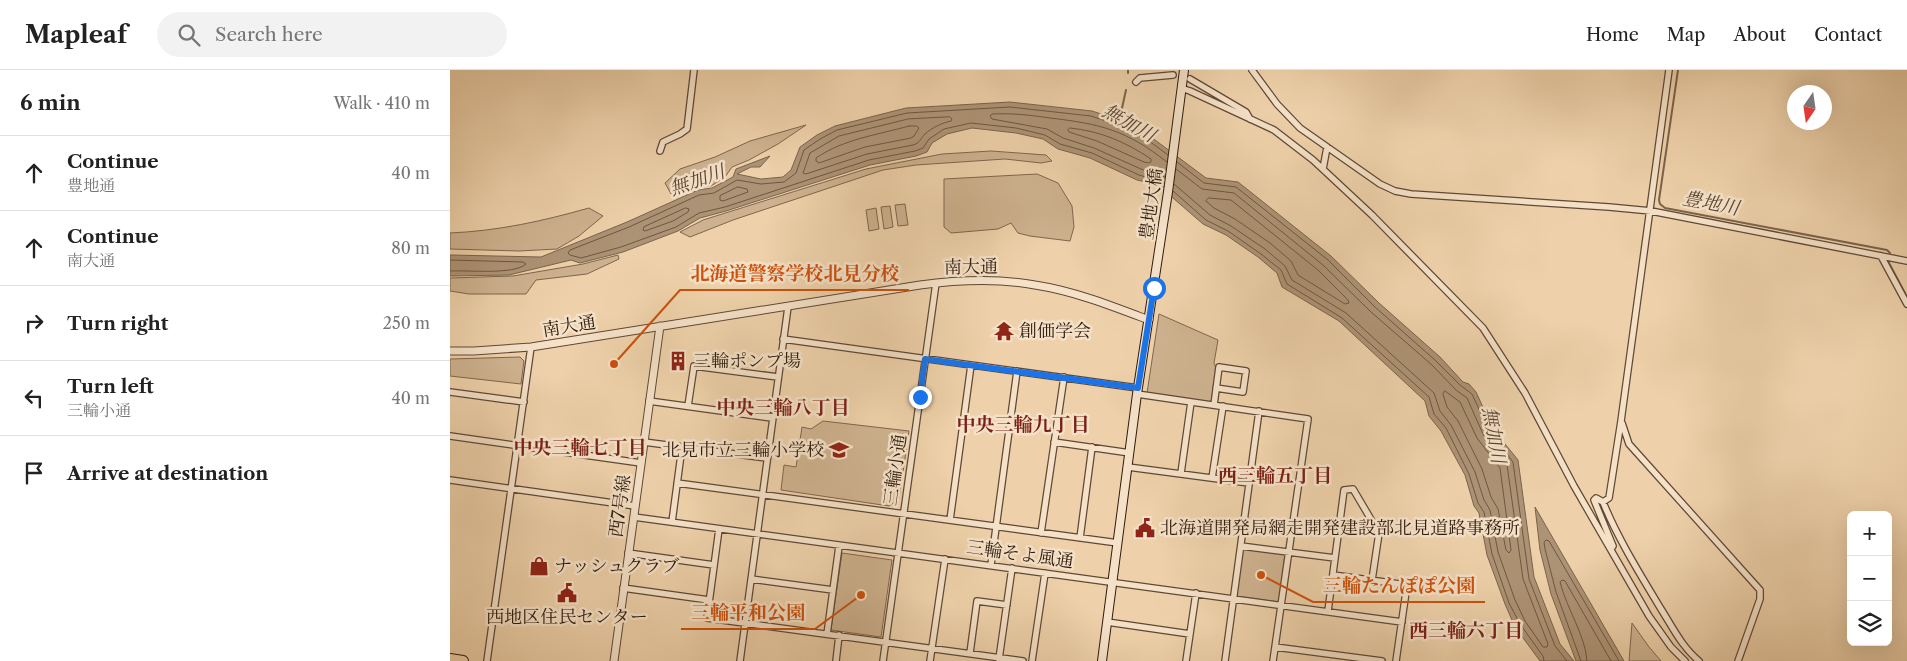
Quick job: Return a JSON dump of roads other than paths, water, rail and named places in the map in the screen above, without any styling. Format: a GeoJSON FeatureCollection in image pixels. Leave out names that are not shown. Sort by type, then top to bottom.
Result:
{"type":"FeatureCollection","features":[{"type":"Feature","properties":{"kind":"highway"},"geometry":{"type":"LineString","coordinates":[[450,659],[463,661]]}},
{"type":"Feature","properties":{"kind":"main road","name":"豊地大橋"},"geometry":{"type":"LineString","coordinates":[[1148,320],[1184,70]]}},
{"type":"Feature","properties":{"kind":"main road"},"geometry":{"type":"LineString","coordinates":[[1102,661],[1148,320]]}},
{"type":"Feature","properties":{"kind":"street"},"geometry":{"type":"LineString","coordinates":[[660,150],[662,142],[680,134],[687,128],[694,70]]}},
{"type":"Feature","properties":{"kind":"street"},"geometry":{"type":"LineString","coordinates":[[1252,70],[1277,104],[1300,128],[1363,174],[1395,191],[1411,194],[1599,206],[1651,212],[1907,262]]}},
{"type":"Feature","properties":{"kind":"street"},"geometry":{"type":"LineString","coordinates":[[1603,502],[1609,498],[1621,421],[1669,70]]}},
{"type":"Feature","properties":{"kind":"street"},"geometry":{"type":"LineString","coordinates":[[1136,82],[1140,78],[1173,75]]}},
{"type":"Feature","properties":{"kind":"street"},"geometry":{"type":"LineString","coordinates":[[1190,79],[1246,112],[1250,119]]}},
{"type":"Feature","properties":{"kind":"street"},"geometry":{"type":"LineString","coordinates":[[1181,92],[1190,91],[1274,130],[1323,170],[1372,215],[1483,328],[1525,393],[1574,486],[1649,616],[1671,647],[1685,661]]}},
{"type":"Feature","properties":{"kind":"street"},"geometry":{"type":"LineString","coordinates":[[1323,170],[1328,147]]}},
{"type":"Feature","properties":{"kind":"street"},"geometry":{"type":"LineString","coordinates":[[1881,256],[1907,304]]}},
{"type":"Feature","properties":{"kind":"street","name":"南大通"},"geometry":{"type":"LineString","coordinates":[[450,351],[531,347],[936,283],[975,280],[1035,284],[1080,295],[1148,320]]}},
{"type":"Feature","properties":{"kind":"street","name":"三輪小通"},"geometry":{"type":"LineString","coordinates":[[883,661],[936,283]]}},
{"type":"Feature","properties":{"kind":"street"},"geometry":{"type":"LineString","coordinates":[[740,661],[766,458],[788,307]]}},
{"type":"Feature","properties":{"kind":"street","name":"西7号線"},"geometry":{"type":"LineString","coordinates":[[614,661],[660,326]]}},
{"type":"Feature","properties":{"kind":"street"},"geometry":{"type":"LineString","coordinates":[[783,339],[1064,377],[1191,402],[1308,418],[1273,661]]}},
{"type":"Feature","properties":{"kind":"street"},"geometry":{"type":"LineString","coordinates":[[487,661],[531,347]]}},
{"type":"Feature","properties":{"kind":"street"},"geometry":{"type":"LineString","coordinates":[[950,520],[971,365]]}},
{"type":"Feature","properties":{"kind":"street"},"geometry":{"type":"LineString","coordinates":[[688,406],[694,366],[778,377]]}},
{"type":"Feature","properties":{"kind":"street"},"geometry":{"type":"LineString","coordinates":[[1214,405],[1216,388],[1219,367],[1246,371],[1243,392],[1216,388]]}},
{"type":"Feature","properties":{"kind":"street"},"geometry":{"type":"LineString","coordinates":[[991,565],[1017,371]]}},
{"type":"Feature","properties":{"kind":"street"},"geometry":{"type":"LineString","coordinates":[[1042,532],[1064,377]]}},
{"type":"Feature","properties":{"kind":"street"},"geometry":{"type":"LineString","coordinates":[[450,392],[524,402]]}},
{"type":"Feature","properties":{"kind":"street"},"geometry":{"type":"LineString","coordinates":[[650,401],[772,418]]}},
{"type":"Feature","properties":{"kind":"street"},"geometry":{"type":"LineString","coordinates":[[1181,473],[1191,402]]}},
{"type":"Feature","properties":{"kind":"street"},"geometry":{"type":"LineString","coordinates":[[1212,478],[1223,406]]}},
{"type":"Feature","properties":{"kind":"street"},"geometry":{"type":"LineString","coordinates":[[1225,661],[1259,411]]}},
{"type":"Feature","properties":{"kind":"street"},"geometry":{"type":"LineString","coordinates":[[1621,421],[1629,444],[1760,590],[1760,599],[1738,661]]}},
{"type":"Feature","properties":{"kind":"street"},"geometry":{"type":"LineString","coordinates":[[450,436],[641,463]]}},
{"type":"Feature","properties":{"kind":"street"},"geometry":{"type":"LineString","coordinates":[[644,442],[766,458]]}},
{"type":"Feature","properties":{"kind":"street"},"geometry":{"type":"LineString","coordinates":[[1054,442],[1130,453]]}},
{"type":"Feature","properties":{"kind":"street"},"geometry":{"type":"LineString","coordinates":[[672,522],[682,447]]}},
{"type":"Feature","properties":{"kind":"street"},"geometry":{"type":"LineString","coordinates":[[1080,538],[1092,447]]}},
{"type":"Feature","properties":{"kind":"street"},"geometry":{"type":"LineString","coordinates":[[1128,467],[1249,483]]}},
{"type":"Feature","properties":{"kind":"street"},"geometry":{"type":"LineString","coordinates":[[450,480],[635,506]]}},
{"type":"Feature","properties":{"kind":"street"},"geometry":{"type":"LineString","coordinates":[[677,483],[1118,544]]}},
{"type":"Feature","properties":{"kind":"street"},"geometry":{"type":"LineString","coordinates":[[1328,612],[1344,490],[1353,489],[1379,533],[1372,580]]}},
{"type":"Feature","properties":{"kind":"street"},"geometry":{"type":"LineString","coordinates":[[1611,549],[1613,546],[1594,500],[1596,498],[1603,502],[1611,522],[1646,585],[1684,646],[1700,661]]}},
{"type":"Feature","properties":{"kind":"street","name":"三輪そよ風通"},"geometry":{"type":"LineString","coordinates":[[634,517],[1402,622]]}},
{"type":"Feature","properties":{"kind":"street"},"geometry":{"type":"LineString","coordinates":[[719,529],[707,618],[1023,661]]}},
{"type":"Feature","properties":{"kind":"street"},"geometry":{"type":"LineString","coordinates":[[827,634],[839,546]]}},
{"type":"Feature","properties":{"kind":"street"},"geometry":{"type":"LineString","coordinates":[[1241,546],[1335,558]]}},
{"type":"Feature","properties":{"kind":"street"},"geometry":{"type":"LineString","coordinates":[[628,553],[714,566]]}},
{"type":"Feature","properties":{"kind":"street"},"geometry":{"type":"LineString","coordinates":[[930,661],[945,559]]}},
{"type":"Feature","properties":{"kind":"street"},"geometry":{"type":"LineString","coordinates":[[999,659],[1012,568]]}},
{"type":"Feature","properties":{"kind":"street"},"geometry":{"type":"LineString","coordinates":[[1032,661],[1045,573]]}},
{"type":"Feature","properties":{"kind":"street"},"geometry":{"type":"LineString","coordinates":[[1333,575],[1407,585],[1396,661]]}},
{"type":"Feature","properties":{"kind":"street"},"geometry":{"type":"LineString","coordinates":[[751,579],[832,590]]}},
{"type":"Feature","properties":{"kind":"street"},"geometry":{"type":"LineString","coordinates":[[624,588],[709,600]]}},
{"type":"Feature","properties":{"kind":"street"},"geometry":{"type":"LineString","coordinates":[[1186,661],[1196,593]]}},
{"type":"Feature","properties":{"kind":"street"},"geometry":{"type":"LineString","coordinates":[[970,653],[977,601],[1007,605]]}},
{"type":"Feature","properties":{"kind":"street"},"geometry":{"type":"LineString","coordinates":[[1107,622],[1190,634]]}},
{"type":"Feature","properties":{"kind":"street"},"geometry":{"type":"LineString","coordinates":[[836,661],[839,635]]}},
{"type":"Feature","properties":{"kind":"street"},"geometry":{"type":"LineString","coordinates":[[1275,646],[1382,661]]}},
{"type":"Feature","properties":{"kind":"water","name":"無加川"},"geometry":{"type":"Polygon","coordinates":[[[1010,102],[1092,111],[1120,120],[1147,134],[1206,178],[1238,182],[1331,256],[1379,303],[1440,357],[1463,382],[1469,384],[1476,392],[1493,429],[1518,460],[1534,577],[1560,644],[1574,661],[1540,661],[1515,627],[1487,555],[1479,513],[1474,506],[1465,475],[1441,431],[1429,416],[1425,401],[1339,321],[1282,287],[1277,273],[1258,257],[1226,235],[1203,224],[1158,185],[1137,180],[1090,158],[1058,149],[1043,139],[1016,133],[972,128],[947,134],[932,143],[927,152],[916,156],[870,165],[700,218],[678,231],[623,252],[580,263],[571,260],[509,275],[450,276],[450,255],[541,257],[627,222],[698,190],[712,188],[733,177],[736,169],[770,156],[760,167],[751,167],[737,174],[761,179],[783,177],[791,170],[800,147],[817,135],[835,126],[906,108],[1010,102]]]}},
{"type":"Feature","properties":{"kind":"water"},"geometry":{"type":"Polygon","coordinates":[[[1535,507],[1624,661],[1576,661],[1551,594],[1540,550],[1535,507]]]}},
{"type":"Feature","properties":{"kind":"waterway","name":"豊地川"},"geometry":{"type":"LineString","coordinates":[[1678,70],[1659,200],[1660,204],[1665,208],[1887,250],[1890,253]]}},
{"type":"Feature","properties":{"kind":"waterway","name":"無加川"},"geometry":{"type":"LineString","coordinates":[[1119,122],[1126,90]]}},
{"type":"Feature","properties":{"kind":"waterway","name":"豊地川"},"geometry":{"type":"LineString","coordinates":[[1889,263],[1907,297]]}},
{"type":"Feature","properties":{"kind":"place","name":"創価学会"},"geometry":{"type":"Point","coordinates":[1004,331]}},
{"type":"Feature","properties":{"kind":"place","name":"三輪ポンプ場"},"geometry":{"type":"Point","coordinates":[678,361]}},
{"type":"Feature","properties":{"kind":"place","name":"北海道警察学校北見分校"},"geometry":{"type":"Point","coordinates":[614,364]}},
{"type":"Feature","properties":{"kind":"place","name":"北見市立三輪小学校"},"geometry":{"type":"Point","coordinates":[839,450]}},
{"type":"Feature","properties":{"kind":"place","name":"北海道開発局網走開発建設部北見道路事務所"},"geometry":{"type":"Point","coordinates":[1145,528]}},
{"type":"Feature","properties":{"kind":"place","name":"ナッシュクラブ"},"geometry":{"type":"Point","coordinates":[539,566]}},
{"type":"Feature","properties":{"kind":"place","name":"三輪たんぽぽ公園"},"geometry":{"type":"Point","coordinates":[1261,575]}},
{"type":"Feature","properties":{"kind":"place","name":"西地区住民センター"},"geometry":{"type":"Point","coordinates":[567,593]}},
{"type":"Feature","properties":{"kind":"place","name":"三輪平和公園"},"geometry":{"type":"Point","coordinates":[861,595]}},
{"type":"Feature","properties":{"kind":"district","name":"中央三輪八丁目"},"geometry":{"type":"Point","coordinates":[783,407]}},
{"type":"Feature","properties":{"kind":"district","name":"中央三輪九丁目"},"geometry":{"type":"Point","coordinates":[1023,424]}},
{"type":"Feature","properties":{"kind":"district","name":"中央三輪七丁目"},"geometry":{"type":"Point","coordinates":[580,447]}},
{"type":"Feature","properties":{"kind":"district","name":"西三輪五丁目"},"geometry":{"type":"Point","coordinates":[1275,475]}},
{"type":"Feature","properties":{"kind":"district","name":"西三輪六丁目"},"geometry":{"type":"Point","coordinates":[1466,630]}}]}
